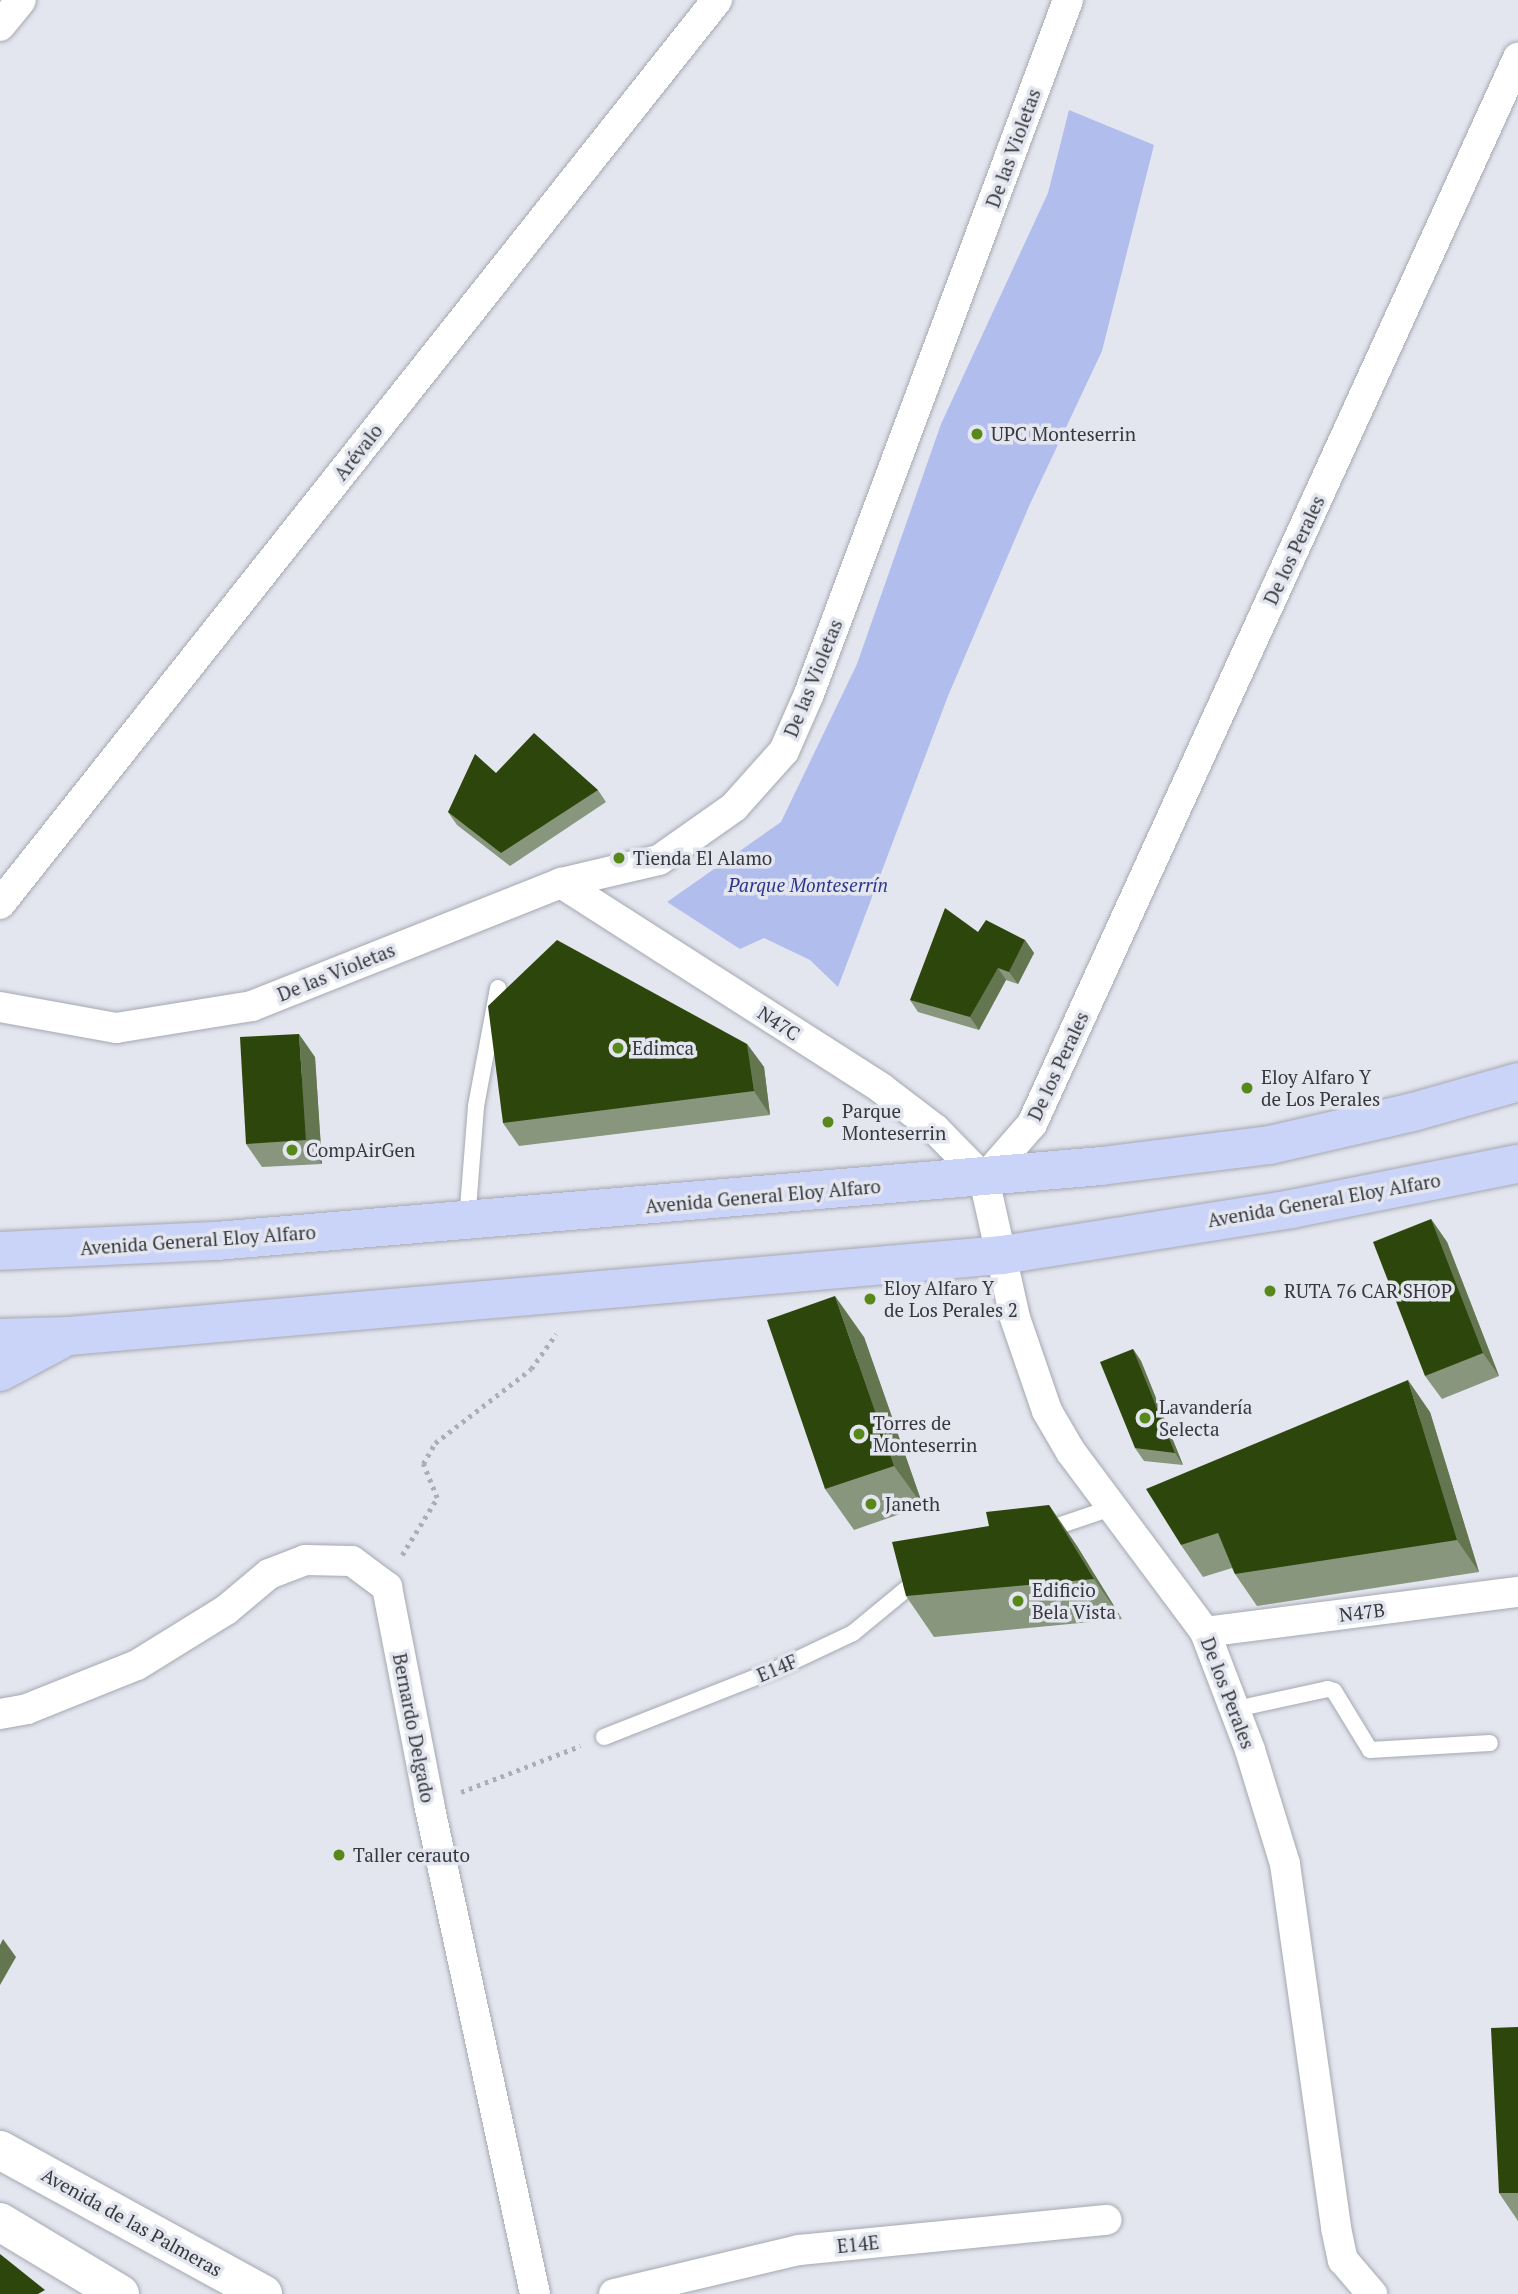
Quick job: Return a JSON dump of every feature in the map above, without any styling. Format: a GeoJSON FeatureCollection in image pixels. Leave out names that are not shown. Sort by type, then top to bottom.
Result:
{"type":"FeatureCollection","features":[{"type":"Feature","properties":{"kind":"main road","name":"Avenida General Eloy Alfaro"},"geometry":{"type":"LineString","coordinates":[[0,1251],[216,1241],[984,1179],[1270,1144],[1413,1112],[1518,1082]]}},
{"type":"Feature","properties":{"kind":"main road","name":"Avenida General Eloy Alfaro"},"geometry":{"type":"LineString","coordinates":[[0,1338],[69,1336],[582,1289],[1002,1255],[1292,1209],[1518,1164]]}},
{"type":"Feature","properties":{"kind":"main road"},"geometry":{"type":"LineString","coordinates":[[0,1372],[69,1336]]}},
{"type":"Feature","properties":{"kind":"main road","name":"Avenida de las Palmeras"},"geometry":{"type":"LineString","coordinates":[[0,2150],[263,2294]]}},
{"type":"Feature","properties":{"kind":"main road"},"geometry":{"type":"LineString","coordinates":[[0,2222],[120,2294]]}},
{"type":"Feature","properties":{"kind":"street"},"geometry":{"type":"LineString","coordinates":[[0,26],[20,0]]}},
{"type":"Feature","properties":{"kind":"street","name":"Arévalo"},"geometry":{"type":"LineString","coordinates":[[0,904],[717,0]]}},
{"type":"Feature","properties":{"kind":"street","name":"De las Violetas"},"geometry":{"type":"LineString","coordinates":[[0,1007],[116,1028],[252,1006],[561,883],[659,860],[734,807],[784,751],[809,694],[1068,0]]}},
{"type":"Feature","properties":{"kind":"street","name":"De los Perales"},"geometry":{"type":"LineString","coordinates":[[1364,2286],[1343,2260],[1336,2228],[1285,1864],[1236,1709],[1205,1632],[1111,1508],[1047,1411],[1015,1318],[984,1179],[1032,1124],[1518,58]]}},
{"type":"Feature","properties":{"kind":"street","name":"N47C"},"geometry":{"type":"LineString","coordinates":[[561,883],[881,1088],[935,1129],[984,1179]]}},
{"type":"Feature","properties":{"kind":"street"},"geometry":{"type":"LineString","coordinates":[[0,1714],[27,1709],[136,1665],[226,1610],[269,1574],[305,1560],[352,1561],[387,1587]]}},
{"type":"Feature","properties":{"kind":"street","name":"Bernardo Delgado"},"geometry":{"type":"LineString","coordinates":[[387,1587],[429,1804],[535,2294]]}},
{"type":"Feature","properties":{"kind":"street","name":"N47B"},"geometry":{"type":"LineString","coordinates":[[1205,1632],[1518,1592]]}},
{"type":"Feature","properties":{"kind":"street","name":"E14E"},"geometry":{"type":"LineString","coordinates":[[614,2294],[799,2250],[1107,2220]]}},
{"type":"Feature","properties":{"kind":"lane"},"geometry":{"type":"LineString","coordinates":[[467,1221],[476,1106],[498,988]]}},
{"type":"Feature","properties":{"kind":"lane"},"geometry":{"type":"LineString","coordinates":[[1024,1537],[1111,1508]]}},
{"type":"Feature","properties":{"kind":"lane","name":"E14F"},"geometry":{"type":"LineString","coordinates":[[604,1737],[779,1668],[853,1633],[937,1567]]}},
{"type":"Feature","properties":{"kind":"lane"},"geometry":{"type":"LineString","coordinates":[[1236,1709],[1328,1689],[1334,1691],[1370,1750],[1490,1743]]}},
{"type":"Feature","properties":{"kind":"path"},"geometry":{"type":"LineString","coordinates":[[387,1587],[412,1532],[437,1499],[424,1464],[435,1443],[530,1368],[549,1347],[582,1289]]}},
{"type":"Feature","properties":{"kind":"path"},"geometry":{"type":"LineString","coordinates":[[429,1804],[604,1737]]}},
{"type":"Feature","properties":{"kind":"green space","name":"Parque Monteserrín"},"geometry":{"type":"Polygon","coordinates":[[[1069,110],[1154,145],[1102,351],[1030,504],[948,696],[838,987],[810,960],[764,938],[740,949],[667,902],[781,822],[857,664],[941,424],[1048,193],[1069,110]]]}},
{"type":"Feature","properties":{"kind":"building"},"geometry":{"type":"Polygon","coordinates":[[[534,733],[598,790],[501,853],[448,812],[475,754],[496,773],[534,733]]]}},
{"type":"Feature","properties":{"kind":"building"},"geometry":{"type":"Polygon","coordinates":[[[945,908],[978,932],[986,920],[1025,940],[1009,972],[998,968],[970,1017],[910,1000],[945,908]]]}},
{"type":"Feature","properties":{"kind":"building","name":"Edimca"},"geometry":{"type":"Polygon","coordinates":[[[557,940],[747,1044],[754,1091],[503,1123],[488,1006],[557,940]]]}},
{"type":"Feature","properties":{"kind":"building"},"geometry":{"type":"Polygon","coordinates":[[[299,1034],[306,1140],[246,1144],[240,1037],[299,1034]]]}},
{"type":"Feature","properties":{"kind":"building"},"geometry":{"type":"Polygon","coordinates":[[[1431,1219],[1483,1353],[1425,1376],[1373,1242],[1431,1219]]]}},
{"type":"Feature","properties":{"kind":"building"},"geometry":{"type":"Polygon","coordinates":[[[835,1296],[894,1466],[825,1489],[767,1320],[835,1296]]]}},
{"type":"Feature","properties":{"kind":"building","name":"Lavandería Selecta"},"geometry":{"type":"Polygon","coordinates":[[[1133,1349],[1175,1453],[1135,1448],[1100,1362],[1133,1349]]]}},
{"type":"Feature","properties":{"kind":"building"},"geometry":{"type":"Polygon","coordinates":[[[1408,1380],[1457,1540],[1235,1574],[1218,1533],[1181,1545],[1146,1489],[1408,1380]]]}},
{"type":"Feature","properties":{"kind":"building"},"geometry":{"type":"Polygon","coordinates":[[[1049,1505],[1094,1579],[906,1596],[892,1542],[989,1526],[986,1512],[1049,1505]]]}},
{"type":"Feature","properties":{"kind":"building"},"geometry":{"type":"Polygon","coordinates":[[[1518,2027],[1518,2193],[1499,2193],[1491,2028],[1518,2027]]]}},
{"type":"Feature","properties":{"kind":"building"},"geometry":{"type":"Polygon","coordinates":[[[0,2254],[45,2290],[38,2294],[0,2294],[0,2254]]]}},
{"type":"Feature","properties":{"kind":"place","name":"UPC Monteserrin"},"geometry":{"type":"Point","coordinates":[977,434]}},
{"type":"Feature","properties":{"kind":"place","name":"Tienda El Alamo"},"geometry":{"type":"Point","coordinates":[619,858]}},
{"type":"Feature","properties":{"kind":"place","name":"Edimca"},"geometry":{"type":"Point","coordinates":[618,1048]}},
{"type":"Feature","properties":{"kind":"place","name":"Eloy Alfaro Y de Los Perales"},"geometry":{"type":"Point","coordinates":[1247,1088]}},
{"type":"Feature","properties":{"kind":"place","name":"Parque Monteserrin"},"geometry":{"type":"Point","coordinates":[828,1122]}},
{"type":"Feature","properties":{"kind":"place","name":"CompAirGen"},"geometry":{"type":"Point","coordinates":[292,1150]}},
{"type":"Feature","properties":{"kind":"place","name":"RUTA 76 CAR SHOP"},"geometry":{"type":"Point","coordinates":[1270,1291]}},
{"type":"Feature","properties":{"kind":"place","name":"Eloy Alfaro Y de Los Perales 2"},"geometry":{"type":"Point","coordinates":[870,1299]}},
{"type":"Feature","properties":{"kind":"place","name":"Lavandería Selecta"},"geometry":{"type":"Point","coordinates":[1145,1418]}},
{"type":"Feature","properties":{"kind":"place","name":"Torres de Monteserrin"},"geometry":{"type":"Point","coordinates":[859,1434]}},
{"type":"Feature","properties":{"kind":"place","name":"Janeth"},"geometry":{"type":"Point","coordinates":[871,1504]}},
{"type":"Feature","properties":{"kind":"place","name":"Edificio Bela Vista"},"geometry":{"type":"Point","coordinates":[1018,1601]}},
{"type":"Feature","properties":{"kind":"place","name":"Taller cerauto"},"geometry":{"type":"Point","coordinates":[339,1855]}}]}
